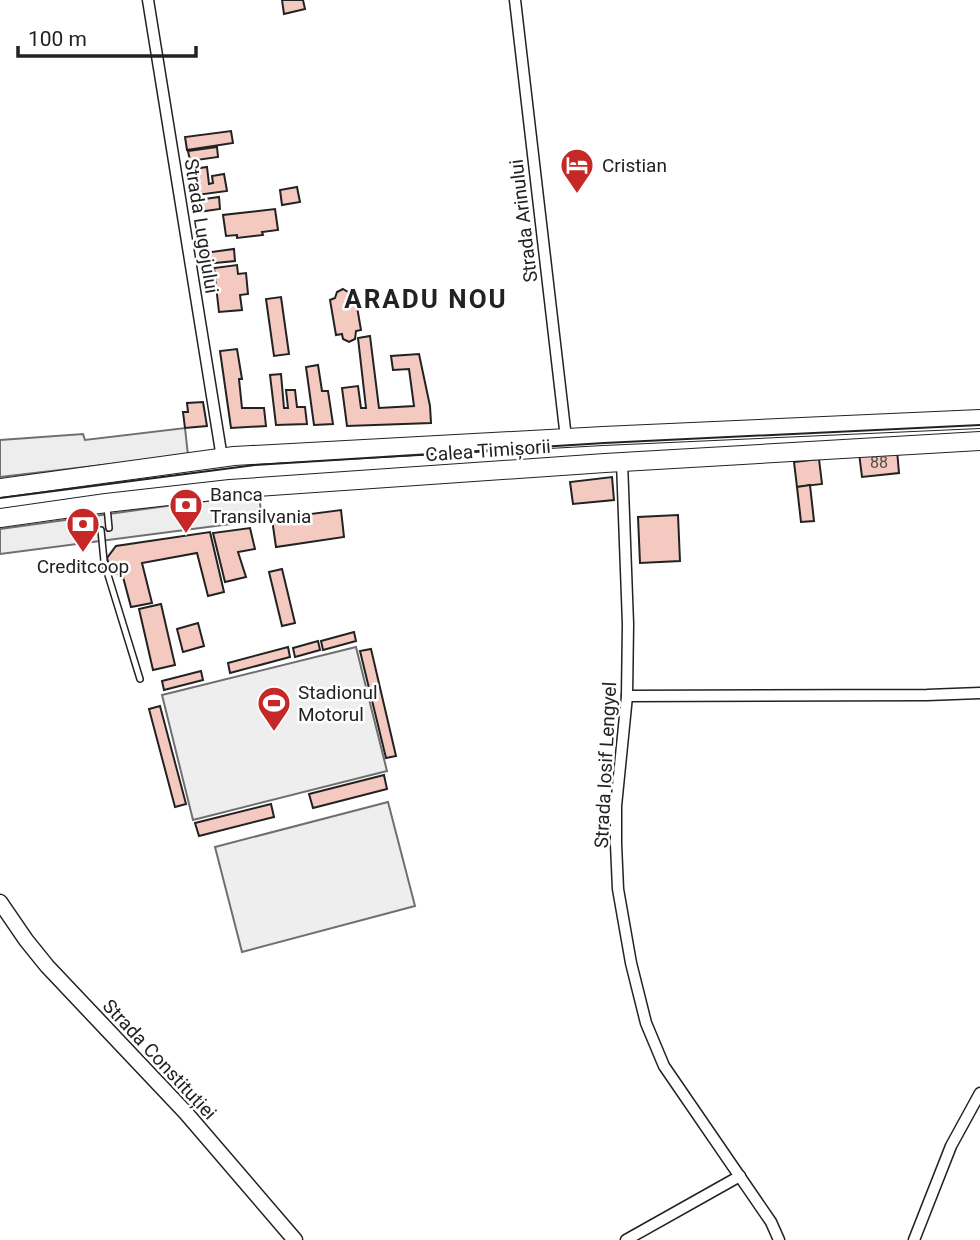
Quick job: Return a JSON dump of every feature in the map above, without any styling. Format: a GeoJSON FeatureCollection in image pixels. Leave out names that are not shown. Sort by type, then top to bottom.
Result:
{"type":"FeatureCollection","features":[{"type":"Feature","properties":{"kind":"main road","name":"Calea Timișorii"},"geometry":{"type":"LineString","coordinates":[[0,488],[222,458],[566,438],[980,419]]}},
{"type":"Feature","properties":{"kind":"main road","name":"Calea Timișorii"},"geometry":{"type":"LineString","coordinates":[[0,518],[230,489],[980,441]]}},
{"type":"Feature","properties":{"kind":"street","name":"Strada Lugojului"},"geometry":{"type":"LineString","coordinates":[[148,0],[222,458]]}},
{"type":"Feature","properties":{"kind":"street","name":"Strada Arinului"},"geometry":{"type":"LineString","coordinates":[[514,0],[566,438]]}},
{"type":"Feature","properties":{"kind":"street","name":"Strada Iosif Lengyel"},"geometry":{"type":"LineString","coordinates":[[622,462],[628,600],[627,696],[615,844],[618,888],[634,975],[646,1023],[664,1066],[771,1222],[779,1240]]}},
{"type":"Feature","properties":{"kind":"street"},"geometry":{"type":"LineString","coordinates":[[627,696],[980,693]]}},
{"type":"Feature","properties":{"kind":"street","name":"Strada Constituției"},"geometry":{"type":"LineString","coordinates":[[0,902],[47,966],[186,1113],[295,1240]]}},
{"type":"Feature","properties":{"kind":"street"},"geometry":{"type":"LineString","coordinates":[[914,1240],[951,1146],[980,1093]]}},
{"type":"Feature","properties":{"kind":"street"},"geometry":{"type":"LineString","coordinates":[[626,1240],[740,1176]]}},
{"type":"Feature","properties":{"kind":"lane"},"geometry":{"type":"LineString","coordinates":[[106,503],[109,528]]}},
{"type":"Feature","properties":{"kind":"lane"},"geometry":{"type":"LineString","coordinates":[[101,530],[106,568],[140,679]]}},
{"type":"Feature","properties":{"kind":"shaded area"},"geometry":{"type":"Polygon","coordinates":[[[185,428],[188,455],[0,477],[0,440],[83,434],[85,440],[185,428]]]}},
{"type":"Feature","properties":{"kind":"shaded area"},"geometry":{"type":"Polygon","coordinates":[[[259,495],[262,520],[0,554],[0,529],[259,495]]]}},
{"type":"Feature","properties":{"kind":"shaded area","name":"Stadionul Motorul"},"geometry":{"type":"Polygon","coordinates":[[[356,647],[387,771],[193,820],[162,695],[356,647]]]}},
{"type":"Feature","properties":{"kind":"shaded area"},"geometry":{"type":"Polygon","coordinates":[[[388,802],[415,906],[242,952],[215,847],[388,802]]]}},
{"type":"Feature","properties":{"kind":"building"},"geometry":{"type":"Polygon","coordinates":[[[282,0],[303,0],[305,9],[284,14],[282,0]]]}},
{"type":"Feature","properties":{"kind":"building"},"geometry":{"type":"Polygon","coordinates":[[[231,131],[233,143],[187,150],[185,137],[231,131]]]}},
{"type":"Feature","properties":{"kind":"building"},"geometry":{"type":"Polygon","coordinates":[[[217,147],[218,157],[190,161],[188,151],[217,147]]]}},
{"type":"Feature","properties":{"kind":"building"},"geometry":{"type":"Polygon","coordinates":[[[207,167],[209,184],[213,183],[212,176],[224,174],[227,191],[197,195],[193,169],[207,167]]]}},
{"type":"Feature","properties":{"kind":"building"},"geometry":{"type":"Polygon","coordinates":[[[297,187],[300,202],[282,205],[280,190],[297,187]]]}},
{"type":"Feature","properties":{"kind":"building"},"geometry":{"type":"Polygon","coordinates":[[[219,197],[220,209],[198,212],[197,200],[219,197]]]}},
{"type":"Feature","properties":{"kind":"building"},"geometry":{"type":"Polygon","coordinates":[[[275,209],[278,230],[237,238],[237,235],[226,236],[223,215],[275,209]]]}},
{"type":"Feature","properties":{"kind":"building"},"geometry":{"type":"Polygon","coordinates":[[[234,249],[235,261],[205,264],[204,253],[234,249]]]}},
{"type":"Feature","properties":{"kind":"building"},"geometry":{"type":"Polygon","coordinates":[[[237,265],[238,274],[246,273],[248,294],[240,295],[242,310],[219,312],[214,268],[237,265]]]}},
{"type":"Feature","properties":{"kind":"building"},"geometry":{"type":"Polygon","coordinates":[[[343,289],[350,296],[355,295],[361,330],[356,331],[355,339],[349,342],[343,339],[342,334],[336,335],[330,300],[343,289]]]}},
{"type":"Feature","properties":{"kind":"building"},"geometry":{"type":"Polygon","coordinates":[[[281,297],[289,354],[274,356],[266,299],[281,297]]]}},
{"type":"Feature","properties":{"kind":"building"},"geometry":{"type":"Polygon","coordinates":[[[370,336],[379,408],[414,406],[409,369],[393,370],[391,356],[419,354],[431,423],[347,426],[342,388],[358,386],[361,408],[366,408],[358,338],[370,336]]]}},
{"type":"Feature","properties":{"kind":"building"},"geometry":{"type":"Polygon","coordinates":[[[237,349],[242,379],[239,379],[242,408],[264,408],[266,426],[231,428],[220,351],[237,349]]]}},
{"type":"Feature","properties":{"kind":"building"},"geometry":{"type":"Polygon","coordinates":[[[318,365],[322,391],[328,391],[333,424],[314,425],[306,367],[318,365]]]}},
{"type":"Feature","properties":{"kind":"building"},"geometry":{"type":"Polygon","coordinates":[[[281,374],[284,408],[288,408],[286,390],[295,390],[297,407],[305,407],[307,424],[276,425],[270,375],[281,374]]]}},
{"type":"Feature","properties":{"kind":"building"},"geometry":{"type":"Polygon","coordinates":[[[203,402],[207,426],[185,428],[183,412],[188,412],[187,403],[203,402]]]}},
{"type":"Feature","properties":{"kind":"building"},"geometry":{"type":"Polygon","coordinates":[[[897,450],[899,473],[862,477],[859,453],[897,450]]]}},
{"type":"Feature","properties":{"kind":"building"},"geometry":{"type":"Polygon","coordinates":[[[819,459],[822,484],[797,487],[794,462],[819,459]]]}},
{"type":"Feature","properties":{"kind":"building"},"geometry":{"type":"Polygon","coordinates":[[[612,477],[614,500],[573,504],[570,482],[612,477]]]}},
{"type":"Feature","properties":{"kind":"building"},"geometry":{"type":"Polygon","coordinates":[[[810,485],[814,521],[801,522],[797,487],[810,485]]]}},
{"type":"Feature","properties":{"kind":"building"},"geometry":{"type":"Polygon","coordinates":[[[341,510],[344,537],[276,547],[272,519],[341,510]]]}},
{"type":"Feature","properties":{"kind":"building"},"geometry":{"type":"Polygon","coordinates":[[[678,515],[680,561],[640,563],[638,517],[678,515]]]}},
{"type":"Feature","properties":{"kind":"building"},"geometry":{"type":"Polygon","coordinates":[[[250,528],[255,549],[238,552],[246,577],[225,582],[213,533],[250,528]]]}},
{"type":"Feature","properties":{"kind":"building"},"geometry":{"type":"Polygon","coordinates":[[[210,532],[224,592],[208,596],[197,553],[142,563],[152,603],[131,607],[123,577],[111,571],[107,558],[116,546],[210,532]]]}},
{"type":"Feature","properties":{"kind":"building"},"geometry":{"type":"Polygon","coordinates":[[[282,569],[295,623],[282,626],[269,572],[282,569]]]}},
{"type":"Feature","properties":{"kind":"building"},"geometry":{"type":"Polygon","coordinates":[[[161,604],[175,665],[153,670],[139,609],[161,604]]]}},
{"type":"Feature","properties":{"kind":"building"},"geometry":{"type":"Polygon","coordinates":[[[198,623],[204,646],[183,652],[177,629],[198,623]]]}},
{"type":"Feature","properties":{"kind":"building"},"geometry":{"type":"Polygon","coordinates":[[[354,632],[356,641],[323,650],[321,641],[354,632]]]}},
{"type":"Feature","properties":{"kind":"building"},"geometry":{"type":"Polygon","coordinates":[[[318,641],[320,650],[295,657],[293,648],[318,641]]]}},
{"type":"Feature","properties":{"kind":"building"},"geometry":{"type":"Polygon","coordinates":[[[288,647],[290,657],[230,673],[228,663],[288,647]]]}},
{"type":"Feature","properties":{"kind":"building"},"geometry":{"type":"Polygon","coordinates":[[[371,649],[396,756],[386,758],[360,651],[371,649]]]}},
{"type":"Feature","properties":{"kind":"building"},"geometry":{"type":"Polygon","coordinates":[[[201,671],[203,680],[164,690],[162,681],[201,671]]]}},
{"type":"Feature","properties":{"kind":"building"},"geometry":{"type":"Polygon","coordinates":[[[160,706],[186,804],[175,807],[149,709],[160,706]]]}},
{"type":"Feature","properties":{"kind":"building"},"geometry":{"type":"Polygon","coordinates":[[[384,775],[387,789],[313,808],[309,794],[384,775]]]}},
{"type":"Feature","properties":{"kind":"building"},"geometry":{"type":"Polygon","coordinates":[[[271,804],[274,817],[199,836],[195,823],[271,804]]]}},
{"type":"Feature","properties":{"kind":"tram line"},"geometry":{"type":"LineString","coordinates":[[0,498],[255,465],[604,443],[980,425]]}},
{"type":"Feature","properties":{"kind":"place","name":"Cristian"},"geometry":{"type":"Point","coordinates":[577,195]}},
{"type":"Feature","properties":{"kind":"place","name":"Banca Transilvania"},"geometry":{"type":"Point","coordinates":[186,535]}},
{"type":"Feature","properties":{"kind":"place","name":"Creditcoop"},"geometry":{"type":"Point","coordinates":[83,554]}},
{"type":"Feature","properties":{"kind":"place","name":"Stadionul Motorul"},"geometry":{"type":"Point","coordinates":[274,733]}},
{"type":"Feature","properties":{"kind":"district","name":"ARADU NOU"},"geometry":{"type":"Point","coordinates":[426,299]}}]}
